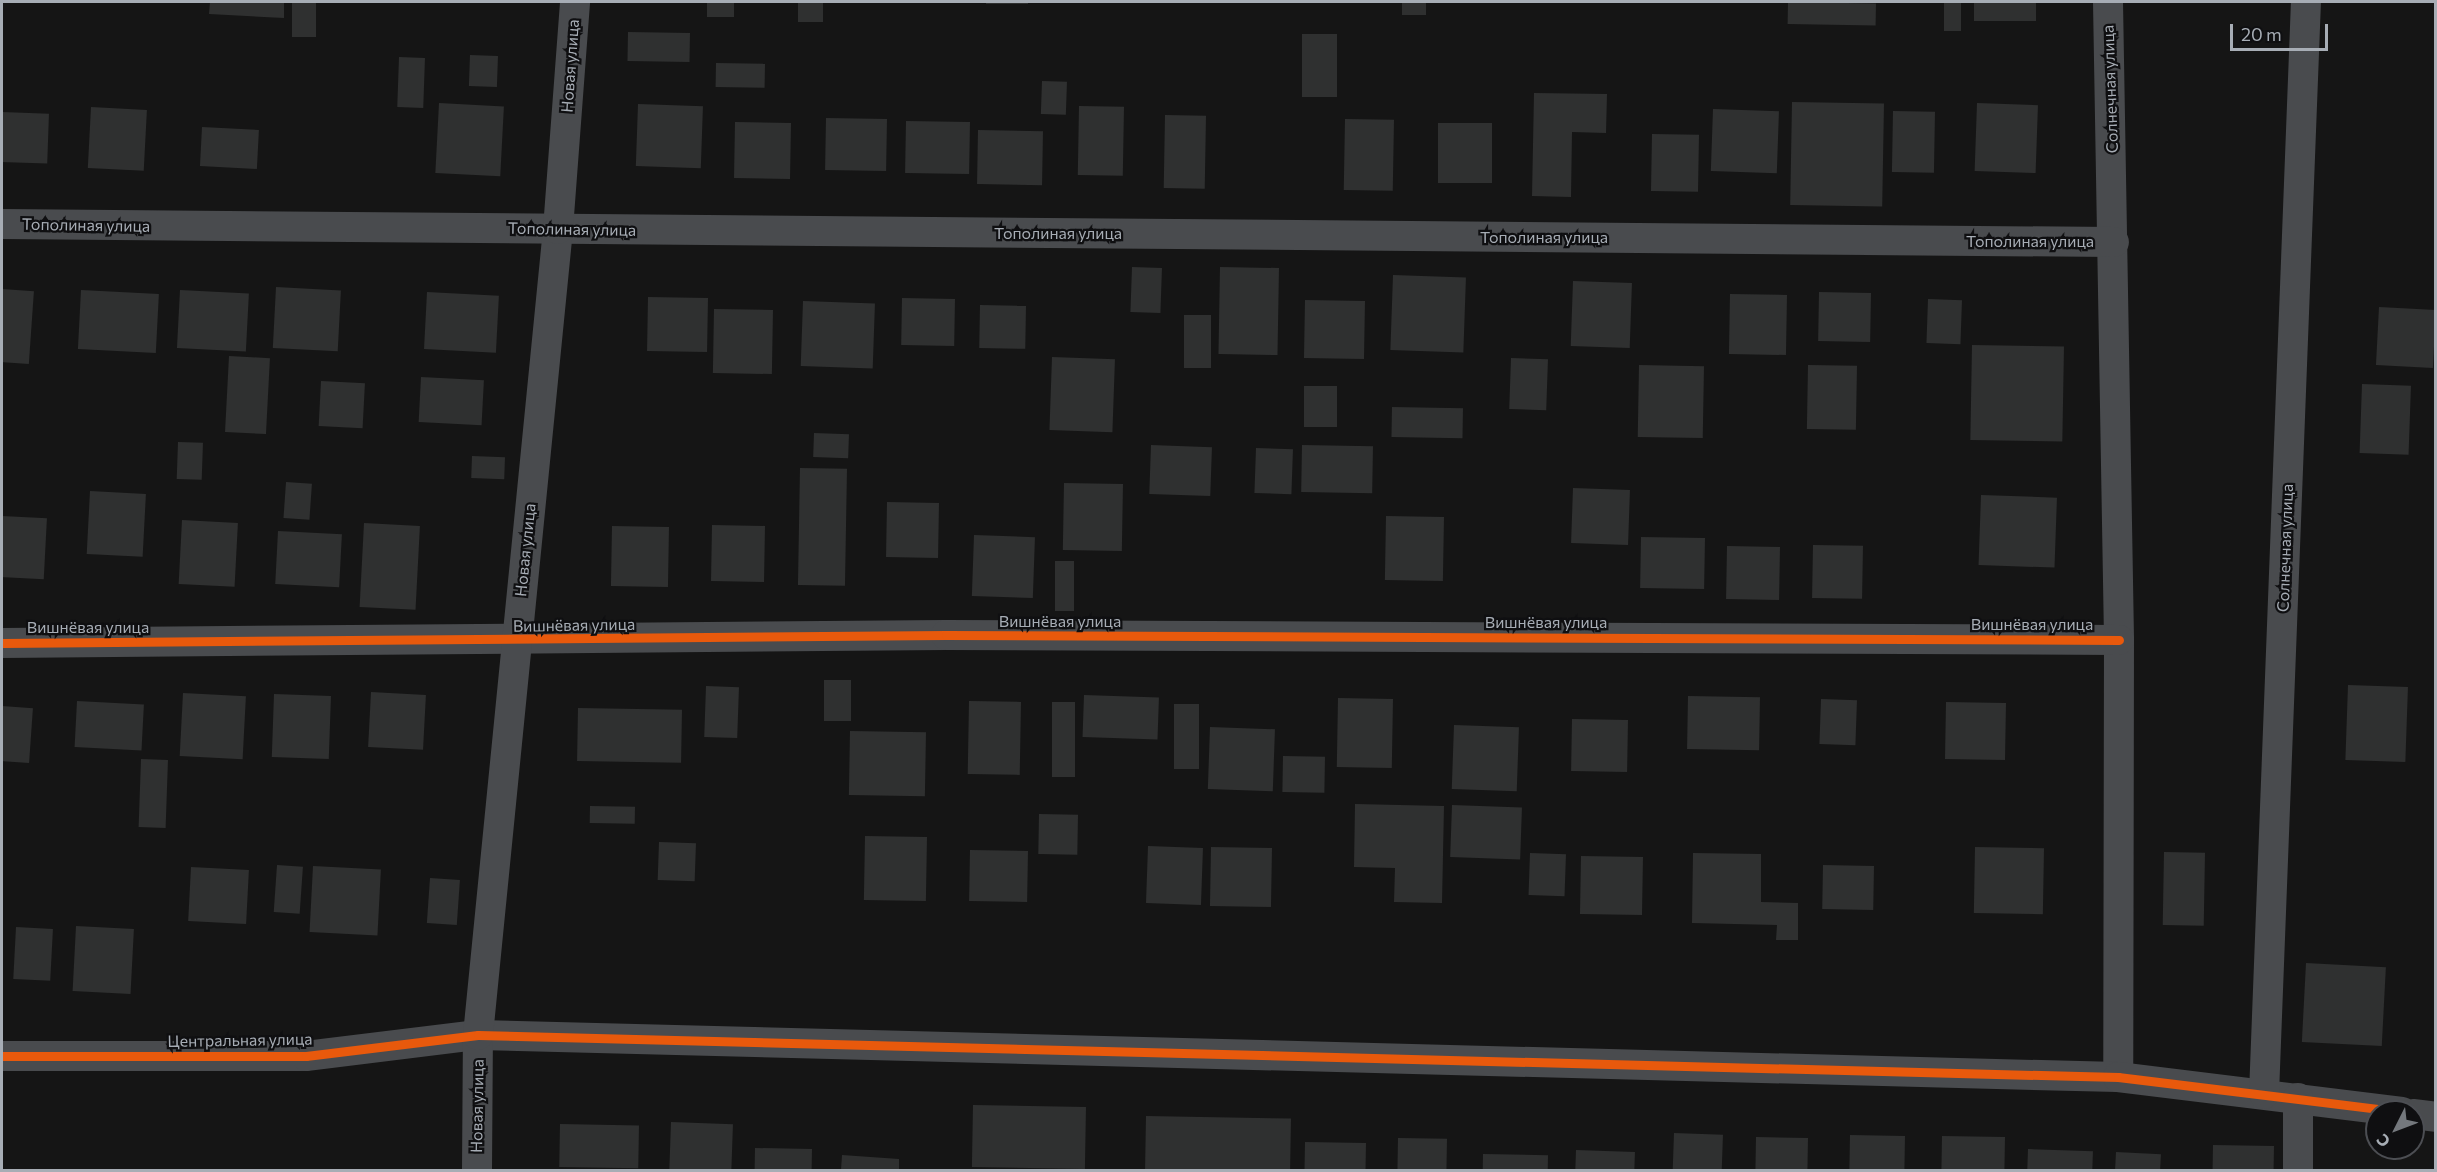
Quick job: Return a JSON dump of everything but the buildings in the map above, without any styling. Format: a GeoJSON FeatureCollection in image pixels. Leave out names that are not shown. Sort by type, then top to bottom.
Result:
{"type":"FeatureCollection","features":[{"type":"Feature","properties":{"kind":"street","name":"Новая улица"},"geometry":{"type":"LineString","coordinates":[[477,1170],[478,1035],[515,641],[558,229],[575,2]]}},
{"type":"Feature","properties":{"kind":"street","name":"Солнечная улица"},"geometry":{"type":"LineString","coordinates":[[2108,2],[2114,242],[2119,639],[2118,1077]]}},
{"type":"Feature","properties":{"kind":"street","name":"Солнечная улица"},"geometry":{"type":"LineString","coordinates":[[2264,1094],[2306,2]]}},
{"type":"Feature","properties":{"kind":"street","name":"Тополиная улица"},"geometry":{"type":"LineString","coordinates":[[2,224],[2114,242]]}},
{"type":"Feature","properties":{"kind":"street","name":"Вишнёвая улица"},"geometry":{"type":"LineString","coordinates":[[2,642],[515,641],[946,635],[2119,639]]}},
{"type":"Feature","properties":{"kind":"street","name":"Центральная улица"},"geometry":{"type":"LineString","coordinates":[[2,1056],[306,1056],[478,1035],[2118,1077],[2365,1107]]}},
{"type":"Feature","properties":{"kind":"street"},"geometry":{"type":"LineString","coordinates":[[2298,1098],[2298,1170]]}},
{"type":"Feature","properties":{"kind":"cycle path"},"geometry":{"type":"LineString","coordinates":[[2,643],[946,635],[2119,640]]}},
{"type":"Feature","properties":{"kind":"cycle path"},"geometry":{"type":"LineString","coordinates":[[2,1056],[306,1056],[478,1035],[2118,1077],[2365,1107]]}}]}
